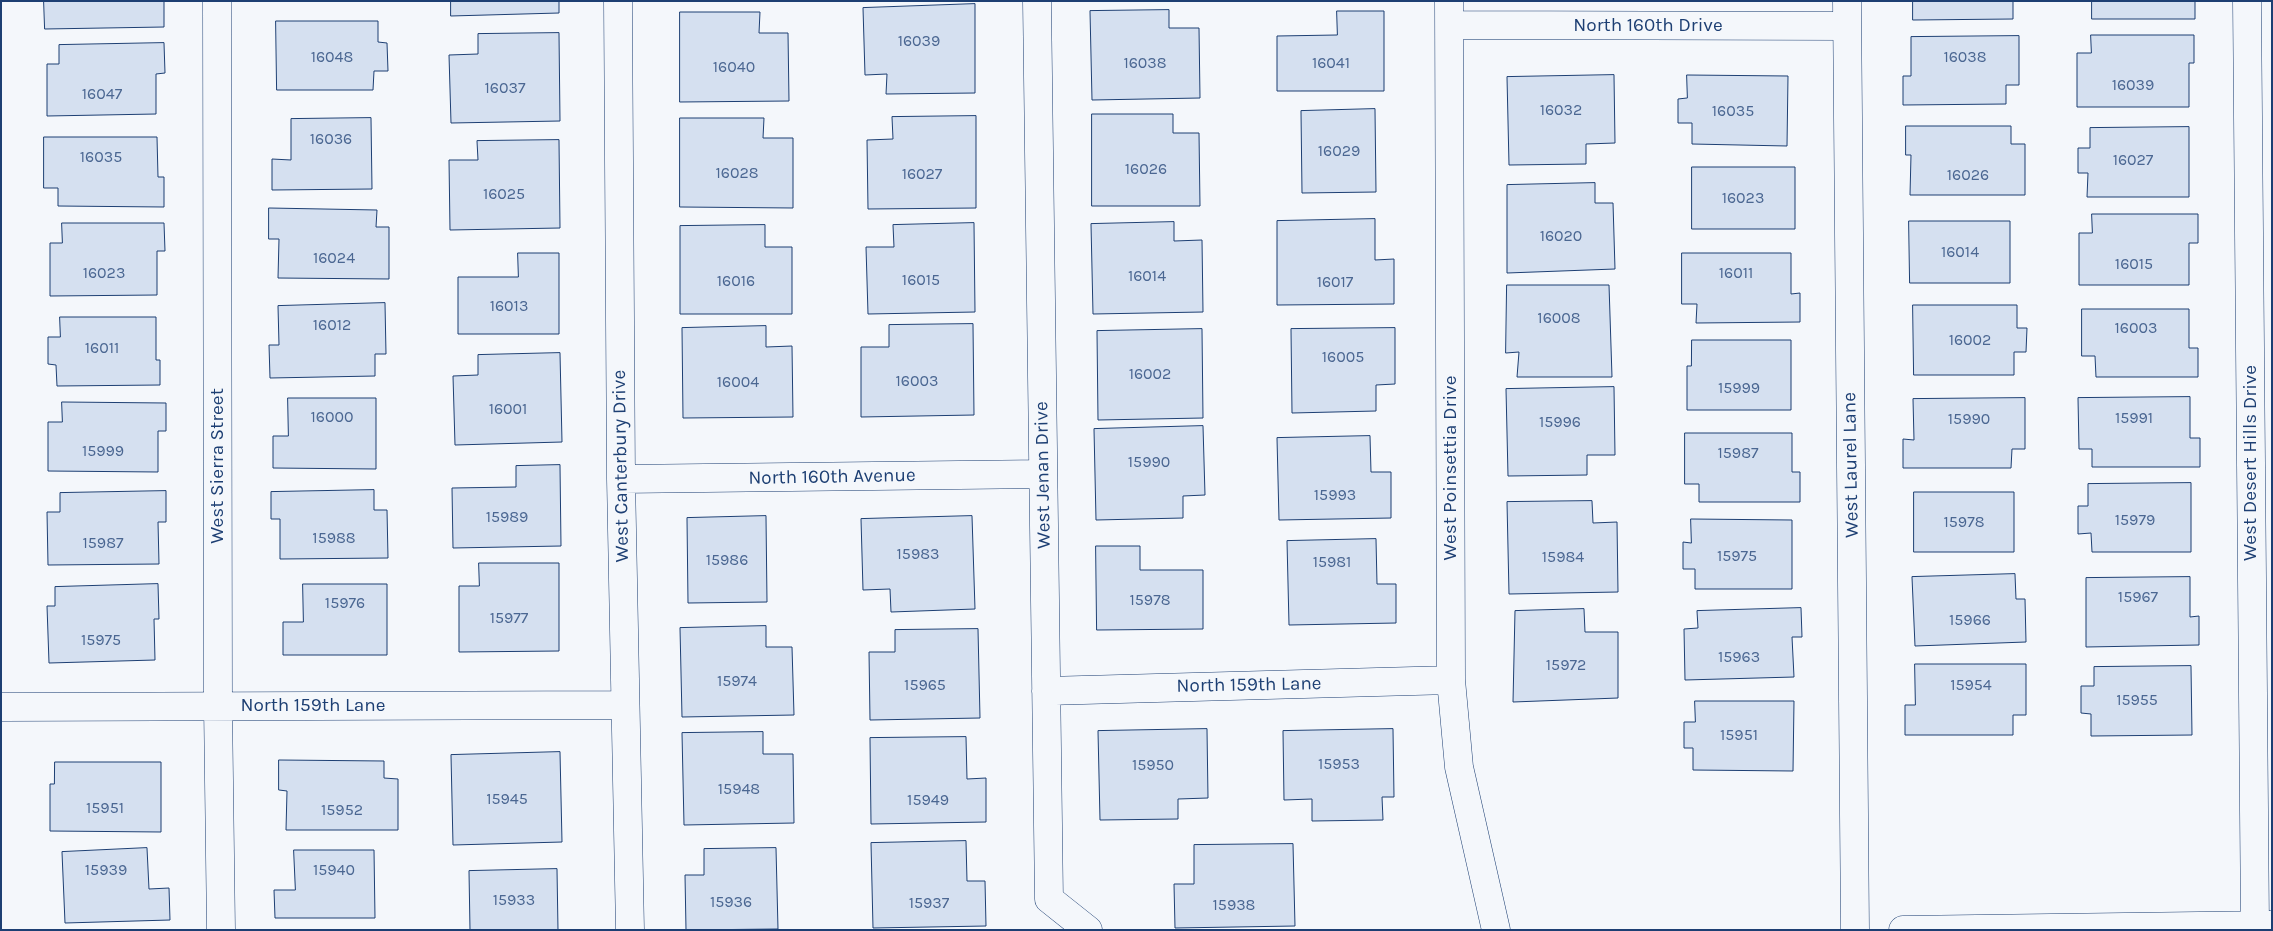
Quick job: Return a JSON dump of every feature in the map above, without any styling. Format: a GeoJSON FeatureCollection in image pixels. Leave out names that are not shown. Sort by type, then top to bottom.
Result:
{"type":"FeatureCollection","features":[{"type":"Feature","properties":{"kind":"street","name":"West Sierra Street"},"geometry":{"type":"LineString","coordinates":[[217,1],[218,706],[221,930]]}},
{"type":"Feature","properties":{"kind":"street","name":"West Canterbury Drive"},"geometry":{"type":"LineString","coordinates":[[618,1],[621,479],[630,930]]}},
{"type":"Feature","properties":{"kind":"street","name":"West Jenan Drive"},"geometry":{"type":"LineString","coordinates":[[1037,1],[1049,899],[1088,930]]}},
{"type":"Feature","properties":{"kind":"street","name":"West Desert Hills Drive"},"geometry":{"type":"LineString","coordinates":[[2247,1],[2260,164],[2263,925]]}},
{"type":"Feature","properties":{"kind":"street","name":"North 160th Drive"},"geometry":{"type":"LineString","coordinates":[[1450,13],[1847,14]]}},
{"type":"Feature","properties":{"kind":"street","name":"West Poinsettia Drive"},"geometry":{"type":"LineString","coordinates":[[1450,13],[1451,680],[1459,767],[1496,930]]}},
{"type":"Feature","properties":{"kind":"street","name":"West Laurel Lane"},"geometry":{"type":"LineString","coordinates":[[1847,14],[1855,930]]}},
{"type":"Feature","properties":{"kind":"street","name":"North 160th Avenue"},"geometry":{"type":"LineString","coordinates":[[621,479],[1043,474]]}},
{"type":"Feature","properties":{"kind":"street","name":"North 159th Lane"},"geometry":{"type":"LineString","coordinates":[[1046,691],[1451,680]]}},
{"type":"Feature","properties":{"kind":"street","name":"North 159th Lane"},"geometry":{"type":"LineString","coordinates":[[1,707],[625,705]]}},
{"type":"Feature","properties":{"kind":"street"},"geometry":{"type":"LineString","coordinates":[[1903,930],[2263,925]]}},
{"type":"Feature","properties":{"kind":"building"},"geometry":{"type":"Polygon","coordinates":[[[44,1],[164,1],[164,27],[45,29],[44,1]]]}},
{"type":"Feature","properties":{"kind":"building"},"geometry":{"type":"Polygon","coordinates":[[[451,1],[559,1],[559,13],[451,16],[451,1]]]}},
{"type":"Feature","properties":{"kind":"building"},"geometry":{"type":"Polygon","coordinates":[[[1913,1],[2013,1],[2013,19],[1913,20],[1913,1]]]}},
{"type":"Feature","properties":{"kind":"building"},"geometry":{"type":"Polygon","coordinates":[[[2092,1],[2195,1],[2195,19],[2092,19],[2092,1]]]}},
{"type":"Feature","properties":{"kind":"building"},"geometry":{"type":"Polygon","coordinates":[[[975,4],[975,93],[886,94],[887,74],[865,75],[863,8],[975,4]]]}},
{"type":"Feature","properties":{"kind":"building"},"geometry":{"type":"Polygon","coordinates":[[[1169,10],[1169,28],[1199,28],[1200,98],[1092,100],[1090,11],[1169,10]]]}},
{"type":"Feature","properties":{"kind":"building"},"geometry":{"type":"Polygon","coordinates":[[[1337,11],[1384,11],[1384,91],[1277,91],[1277,36],[1337,35],[1337,11]]]}},
{"type":"Feature","properties":{"kind":"building"},"geometry":{"type":"Polygon","coordinates":[[[680,12],[760,12],[759,33],[788,33],[789,101],[680,102],[680,12]]]}},
{"type":"Feature","properties":{"kind":"building"},"geometry":{"type":"Polygon","coordinates":[[[276,21],[378,21],[378,42],[387,43],[388,71],[374,71],[373,90],[277,90],[276,21]]]}},
{"type":"Feature","properties":{"kind":"building"},"geometry":{"type":"Polygon","coordinates":[[[559,33],[560,121],[451,123],[449,55],[478,54],[478,34],[559,33]]]}},
{"type":"Feature","properties":{"kind":"building"},"geometry":{"type":"Polygon","coordinates":[[[2091,35],[2194,35],[2194,63],[2189,63],[2189,107],[2077,107],[2077,53],[2091,53],[2091,35]]]}},
{"type":"Feature","properties":{"kind":"building"},"geometry":{"type":"Polygon","coordinates":[[[2019,36],[2019,85],[2006,85],[2006,104],[1903,105],[1903,76],[1911,76],[1911,37],[2019,36]]]}},
{"type":"Feature","properties":{"kind":"building"},"geometry":{"type":"Polygon","coordinates":[[[164,43],[165,73],[156,74],[156,114],[47,116],[47,64],[59,64],[59,45],[164,43]]]}},
{"type":"Feature","properties":{"kind":"building"},"geometry":{"type":"Polygon","coordinates":[[[1614,75],[1615,143],[1586,144],[1586,164],[1509,165],[1507,77],[1614,75]]]}},
{"type":"Feature","properties":{"kind":"building"},"geometry":{"type":"Polygon","coordinates":[[[1687,75],[1788,76],[1787,146],[1692,144],[1692,123],[1678,123],[1678,99],[1687,98],[1687,75]]]}},
{"type":"Feature","properties":{"kind":"building"},"geometry":{"type":"Polygon","coordinates":[[[1375,109],[1376,192],[1302,193],[1301,111],[1375,109]]]}},
{"type":"Feature","properties":{"kind":"building"},"geometry":{"type":"Polygon","coordinates":[[[1092,114],[1173,114],[1173,133],[1199,133],[1200,206],[1092,206],[1092,114]]]}},
{"type":"Feature","properties":{"kind":"building"},"geometry":{"type":"Polygon","coordinates":[[[976,116],[976,208],[868,209],[867,140],[893,139],[892,117],[976,116]]]}},
{"type":"Feature","properties":{"kind":"building"},"geometry":{"type":"Polygon","coordinates":[[[371,118],[372,189],[272,190],[272,159],[291,160],[291,119],[371,118]]]}},
{"type":"Feature","properties":{"kind":"building"},"geometry":{"type":"Polygon","coordinates":[[[680,118],[764,118],[763,138],[793,138],[793,208],[680,207],[680,118]]]}},
{"type":"Feature","properties":{"kind":"building"},"geometry":{"type":"Polygon","coordinates":[[[1906,126],[2011,126],[2011,144],[2025,144],[2025,195],[1910,195],[1911,155],[1906,155],[1906,126]]]}},
{"type":"Feature","properties":{"kind":"building"},"geometry":{"type":"Polygon","coordinates":[[[2189,127],[2189,197],[2087,197],[2088,173],[2078,173],[2078,148],[2090,148],[2090,128],[2189,127]]]}},
{"type":"Feature","properties":{"kind":"building"},"geometry":{"type":"Polygon","coordinates":[[[44,137],[157,137],[158,177],[164,177],[164,207],[58,206],[58,188],[44,188],[44,137]]]}},
{"type":"Feature","properties":{"kind":"building"},"geometry":{"type":"Polygon","coordinates":[[[559,140],[560,228],[450,230],[449,160],[478,160],[477,141],[559,140]]]}},
{"type":"Feature","properties":{"kind":"building"},"geometry":{"type":"Polygon","coordinates":[[[1692,167],[1795,167],[1795,229],[1692,229],[1692,167]]]}},
{"type":"Feature","properties":{"kind":"building"},"geometry":{"type":"Polygon","coordinates":[[[1595,183],[1595,203],[1613,203],[1615,269],[1507,273],[1507,185],[1595,183]]]}},
{"type":"Feature","properties":{"kind":"building"},"geometry":{"type":"Polygon","coordinates":[[[269,208],[377,210],[376,227],[389,227],[389,279],[278,278],[279,239],[269,239],[269,208]]]}},
{"type":"Feature","properties":{"kind":"building"},"geometry":{"type":"Polygon","coordinates":[[[2092,214],[2198,214],[2198,243],[2189,243],[2189,285],[2079,285],[2079,233],[2092,233],[2092,214]]]}},
{"type":"Feature","properties":{"kind":"building"},"geometry":{"type":"Polygon","coordinates":[[[1375,219],[1375,260],[1394,259],[1394,304],[1277,305],[1277,221],[1375,219]]]}},
{"type":"Feature","properties":{"kind":"building"},"geometry":{"type":"Polygon","coordinates":[[[1909,221],[2010,221],[2010,283],[1910,283],[1909,221]]]}},
{"type":"Feature","properties":{"kind":"building"},"geometry":{"type":"Polygon","coordinates":[[[1174,222],[1174,241],[1202,240],[1203,312],[1093,314],[1091,224],[1174,222]]]}},
{"type":"Feature","properties":{"kind":"building"},"geometry":{"type":"Polygon","coordinates":[[[62,223],[164,223],[165,251],[157,251],[157,295],[50,296],[50,243],[62,243],[62,223]]]}},
{"type":"Feature","properties":{"kind":"building"},"geometry":{"type":"Polygon","coordinates":[[[974,223],[975,312],[868,314],[866,247],[894,247],[893,225],[974,223]]]}},
{"type":"Feature","properties":{"kind":"building"},"geometry":{"type":"Polygon","coordinates":[[[765,225],[765,247],[792,247],[792,314],[680,314],[680,226],[765,225]]]}},
{"type":"Feature","properties":{"kind":"building"},"geometry":{"type":"Polygon","coordinates":[[[518,253],[559,253],[559,334],[458,334],[458,277],[518,277],[518,253]]]}},
{"type":"Feature","properties":{"kind":"building"},"geometry":{"type":"Polygon","coordinates":[[[1682,253],[1791,253],[1791,294],[1800,293],[1800,322],[1696,323],[1697,304],[1682,304],[1682,253]]]}},
{"type":"Feature","properties":{"kind":"building"},"geometry":{"type":"Polygon","coordinates":[[[1507,285],[1609,285],[1612,377],[1517,377],[1519,352],[1506,353],[1507,285]]]}},
{"type":"Feature","properties":{"kind":"building"},"geometry":{"type":"Polygon","coordinates":[[[385,303],[386,354],[375,354],[375,376],[270,378],[269,345],[279,345],[278,306],[385,303]]]}},
{"type":"Feature","properties":{"kind":"building"},"geometry":{"type":"Polygon","coordinates":[[[1913,305],[2017,305],[2017,328],[2027,328],[2026,352],[2014,352],[2014,375],[1914,375],[1913,305]]]}},
{"type":"Feature","properties":{"kind":"building"},"geometry":{"type":"Polygon","coordinates":[[[2082,309],[2189,309],[2189,348],[2198,348],[2198,377],[2096,377],[2095,356],[2082,356],[2082,309]]]}},
{"type":"Feature","properties":{"kind":"building"},"geometry":{"type":"Polygon","coordinates":[[[60,317],[156,317],[156,360],[160,360],[160,385],[57,386],[56,365],[48,364],[48,337],[60,337],[60,317]]]}},
{"type":"Feature","properties":{"kind":"building"},"geometry":{"type":"Polygon","coordinates":[[[973,324],[974,415],[861,417],[861,347],[889,347],[889,325],[973,324]]]}},
{"type":"Feature","properties":{"kind":"building"},"geometry":{"type":"Polygon","coordinates":[[[766,326],[766,347],[792,346],[793,417],[683,418],[682,328],[766,326]]]}},
{"type":"Feature","properties":{"kind":"building"},"geometry":{"type":"Polygon","coordinates":[[[1395,328],[1395,384],[1376,385],[1376,411],[1292,413],[1291,329],[1395,328]]]}},
{"type":"Feature","properties":{"kind":"building"},"geometry":{"type":"Polygon","coordinates":[[[1202,329],[1203,418],[1098,420],[1097,331],[1202,329]]]}},
{"type":"Feature","properties":{"kind":"building"},"geometry":{"type":"Polygon","coordinates":[[[1692,340],[1791,340],[1791,410],[1687,410],[1687,366],[1691,366],[1692,340]]]}},
{"type":"Feature","properties":{"kind":"building"},"geometry":{"type":"Polygon","coordinates":[[[560,353],[562,442],[455,445],[453,376],[478,375],[478,355],[560,353]]]}},
{"type":"Feature","properties":{"kind":"building"},"geometry":{"type":"Polygon","coordinates":[[[1614,387],[1615,455],[1587,455],[1587,475],[1508,476],[1506,389],[1614,387]]]}},
{"type":"Feature","properties":{"kind":"building"},"geometry":{"type":"Polygon","coordinates":[[[2190,397],[2190,438],[2200,438],[2200,467],[2092,467],[2092,449],[2079,449],[2078,398],[2190,397]]]}},
{"type":"Feature","properties":{"kind":"building"},"geometry":{"type":"Polygon","coordinates":[[[288,398],[376,398],[376,469],[273,468],[273,436],[288,436],[288,398]]]}},
{"type":"Feature","properties":{"kind":"building"},"geometry":{"type":"Polygon","coordinates":[[[2025,398],[2025,449],[2012,449],[2011,468],[1903,468],[1903,439],[1914,440],[1913,399],[2025,398]]]}},
{"type":"Feature","properties":{"kind":"building"},"geometry":{"type":"Polygon","coordinates":[[[62,402],[166,403],[166,431],[158,431],[158,472],[48,471],[48,422],[62,422],[62,402]]]}},
{"type":"Feature","properties":{"kind":"building"},"geometry":{"type":"Polygon","coordinates":[[[1203,426],[1205,495],[1183,496],[1183,518],[1096,520],[1094,429],[1203,426]]]}},
{"type":"Feature","properties":{"kind":"building"},"geometry":{"type":"Polygon","coordinates":[[[1685,433],[1792,433],[1792,472],[1800,472],[1800,502],[1699,502],[1699,484],[1685,484],[1685,433]]]}},
{"type":"Feature","properties":{"kind":"building"},"geometry":{"type":"Polygon","coordinates":[[[1370,436],[1371,472],[1391,472],[1391,518],[1279,520],[1277,438],[1370,436]]]}},
{"type":"Feature","properties":{"kind":"building"},"geometry":{"type":"Polygon","coordinates":[[[560,465],[561,546],[453,548],[452,488],[516,487],[516,466],[560,465]]]}},
{"type":"Feature","properties":{"kind":"building"},"geometry":{"type":"Polygon","coordinates":[[[2191,483],[2191,552],[2092,552],[2091,533],[2078,534],[2078,506],[2088,506],[2088,484],[2191,483]]]}},
{"type":"Feature","properties":{"kind":"building"},"geometry":{"type":"Polygon","coordinates":[[[374,490],[374,510],[387,510],[388,558],[280,559],[280,519],[271,519],[271,492],[374,490]]]}},
{"type":"Feature","properties":{"kind":"building"},"geometry":{"type":"Polygon","coordinates":[[[166,491],[166,522],[158,522],[159,564],[48,565],[47,512],[60,512],[60,493],[166,491]]]}},
{"type":"Feature","properties":{"kind":"building"},"geometry":{"type":"Polygon","coordinates":[[[1914,492],[2014,492],[2014,552],[1914,552],[1914,492]]]}},
{"type":"Feature","properties":{"kind":"building"},"geometry":{"type":"Polygon","coordinates":[[[1592,501],[1593,523],[1617,522],[1618,592],[1509,594],[1507,502],[1592,501]]]}},
{"type":"Feature","properties":{"kind":"building"},"geometry":{"type":"Polygon","coordinates":[[[766,516],[767,602],[688,603],[687,518],[766,516]]]}},
{"type":"Feature","properties":{"kind":"building"},"geometry":{"type":"Polygon","coordinates":[[[972,516],[975,609],[891,612],[890,589],[863,590],[861,519],[972,516]]]}},
{"type":"Feature","properties":{"kind":"building"},"geometry":{"type":"Polygon","coordinates":[[[1691,519],[1792,520],[1792,589],[1695,589],[1695,569],[1683,569],[1683,542],[1691,543],[1691,519]]]}},
{"type":"Feature","properties":{"kind":"building"},"geometry":{"type":"Polygon","coordinates":[[[1376,539],[1377,584],[1396,584],[1396,623],[1289,625],[1287,541],[1376,539]]]}},
{"type":"Feature","properties":{"kind":"building"},"geometry":{"type":"Polygon","coordinates":[[[1096,546],[1140,546],[1140,570],[1203,570],[1203,629],[1097,630],[1096,546]]]}},
{"type":"Feature","properties":{"kind":"building"},"geometry":{"type":"Polygon","coordinates":[[[479,563],[559,563],[559,651],[459,652],[459,586],[479,586],[479,563]]]}},
{"type":"Feature","properties":{"kind":"building"},"geometry":{"type":"Polygon","coordinates":[[[2015,574],[2016,599],[2025,599],[2026,642],[1915,646],[1912,577],[2015,574]]]}},
{"type":"Feature","properties":{"kind":"building"},"geometry":{"type":"Polygon","coordinates":[[[2190,577],[2190,617],[2199,616],[2199,645],[2086,647],[2086,578],[2190,577]]]}},
{"type":"Feature","properties":{"kind":"building"},"geometry":{"type":"Polygon","coordinates":[[[158,584],[159,619],[154,619],[155,660],[49,663],[47,606],[55,606],[55,587],[158,584]]]}},
{"type":"Feature","properties":{"kind":"building"},"geometry":{"type":"Polygon","coordinates":[[[303,584],[387,584],[387,655],[283,655],[283,622],[303,622],[303,584]]]}},
{"type":"Feature","properties":{"kind":"building"},"geometry":{"type":"Polygon","coordinates":[[[1801,608],[1802,637],[1792,637],[1794,677],[1685,680],[1684,629],[1698,628],[1697,611],[1801,608]]]}},
{"type":"Feature","properties":{"kind":"building"},"geometry":{"type":"Polygon","coordinates":[[[1584,609],[1585,632],[1618,632],[1618,698],[1513,702],[1515,611],[1584,609]]]}},
{"type":"Feature","properties":{"kind":"building"},"geometry":{"type":"Polygon","coordinates":[[[766,626],[766,647],[792,647],[794,715],[682,717],[680,628],[766,626]]]}},
{"type":"Feature","properties":{"kind":"building"},"geometry":{"type":"Polygon","coordinates":[[[978,629],[980,718],[870,720],[869,652],[895,652],[895,630],[978,629]]]}},
{"type":"Feature","properties":{"kind":"building"},"geometry":{"type":"Polygon","coordinates":[[[1915,664],[2026,664],[2026,715],[2013,715],[2013,735],[1905,735],[1905,705],[1915,705],[1915,664]]]}},
{"type":"Feature","properties":{"kind":"building"},"geometry":{"type":"Polygon","coordinates":[[[2191,666],[2192,735],[2091,736],[2091,714],[2081,713],[2081,686],[2094,686],[2094,667],[2191,666]]]}},
{"type":"Feature","properties":{"kind":"building"},"geometry":{"type":"Polygon","coordinates":[[[1695,701],[1794,701],[1793,771],[1693,770],[1693,748],[1684,748],[1684,722],[1695,722],[1695,701]]]}},
{"type":"Feature","properties":{"kind":"building"},"geometry":{"type":"Polygon","coordinates":[[[1207,729],[1208,798],[1178,799],[1178,819],[1100,820],[1098,731],[1207,729]]]}},
{"type":"Feature","properties":{"kind":"building"},"geometry":{"type":"Polygon","coordinates":[[[1393,729],[1394,797],[1382,797],[1383,820],[1312,821],[1312,799],[1284,800],[1283,731],[1393,729]]]}},
{"type":"Feature","properties":{"kind":"building"},"geometry":{"type":"Polygon","coordinates":[[[763,732],[763,754],[793,754],[794,823],[684,825],[682,733],[763,732]]]}},
{"type":"Feature","properties":{"kind":"building"},"geometry":{"type":"Polygon","coordinates":[[[966,737],[967,779],[986,778],[986,822],[871,824],[870,738],[966,737]]]}},
{"type":"Feature","properties":{"kind":"building"},"geometry":{"type":"Polygon","coordinates":[[[560,752],[562,842],[453,845],[451,755],[560,752]]]}},
{"type":"Feature","properties":{"kind":"building"},"geometry":{"type":"Polygon","coordinates":[[[279,760],[384,761],[384,778],[398,779],[398,830],[286,830],[287,791],[279,790],[279,760]]]}},
{"type":"Feature","properties":{"kind":"building"},"geometry":{"type":"Polygon","coordinates":[[[55,762],[161,762],[161,832],[50,831],[50,784],[54,784],[55,762]]]}},
{"type":"Feature","properties":{"kind":"building"},"geometry":{"type":"Polygon","coordinates":[[[966,841],[967,881],[985,881],[986,926],[873,928],[871,843],[966,841]]]}},
{"type":"Feature","properties":{"kind":"building"},"geometry":{"type":"Polygon","coordinates":[[[1293,844],[1295,926],[1175,928],[1174,884],[1194,884],[1194,845],[1293,844]]]}},
{"type":"Feature","properties":{"kind":"building"},"geometry":{"type":"Polygon","coordinates":[[[147,848],[149,889],[169,888],[170,920],[65,923],[62,852],[147,848]]]}},
{"type":"Feature","properties":{"kind":"building"},"geometry":{"type":"Polygon","coordinates":[[[776,848],[778,929],[686,930],[685,875],[704,875],[704,849],[776,848]]]}},
{"type":"Feature","properties":{"kind":"building"},"geometry":{"type":"Polygon","coordinates":[[[294,850],[374,850],[375,918],[275,918],[274,890],[295,890],[294,850]]]}},
{"type":"Feature","properties":{"kind":"building"},"geometry":{"type":"Polygon","coordinates":[[[557,869],[558,930],[470,930],[469,871],[557,869]]]}}]}
